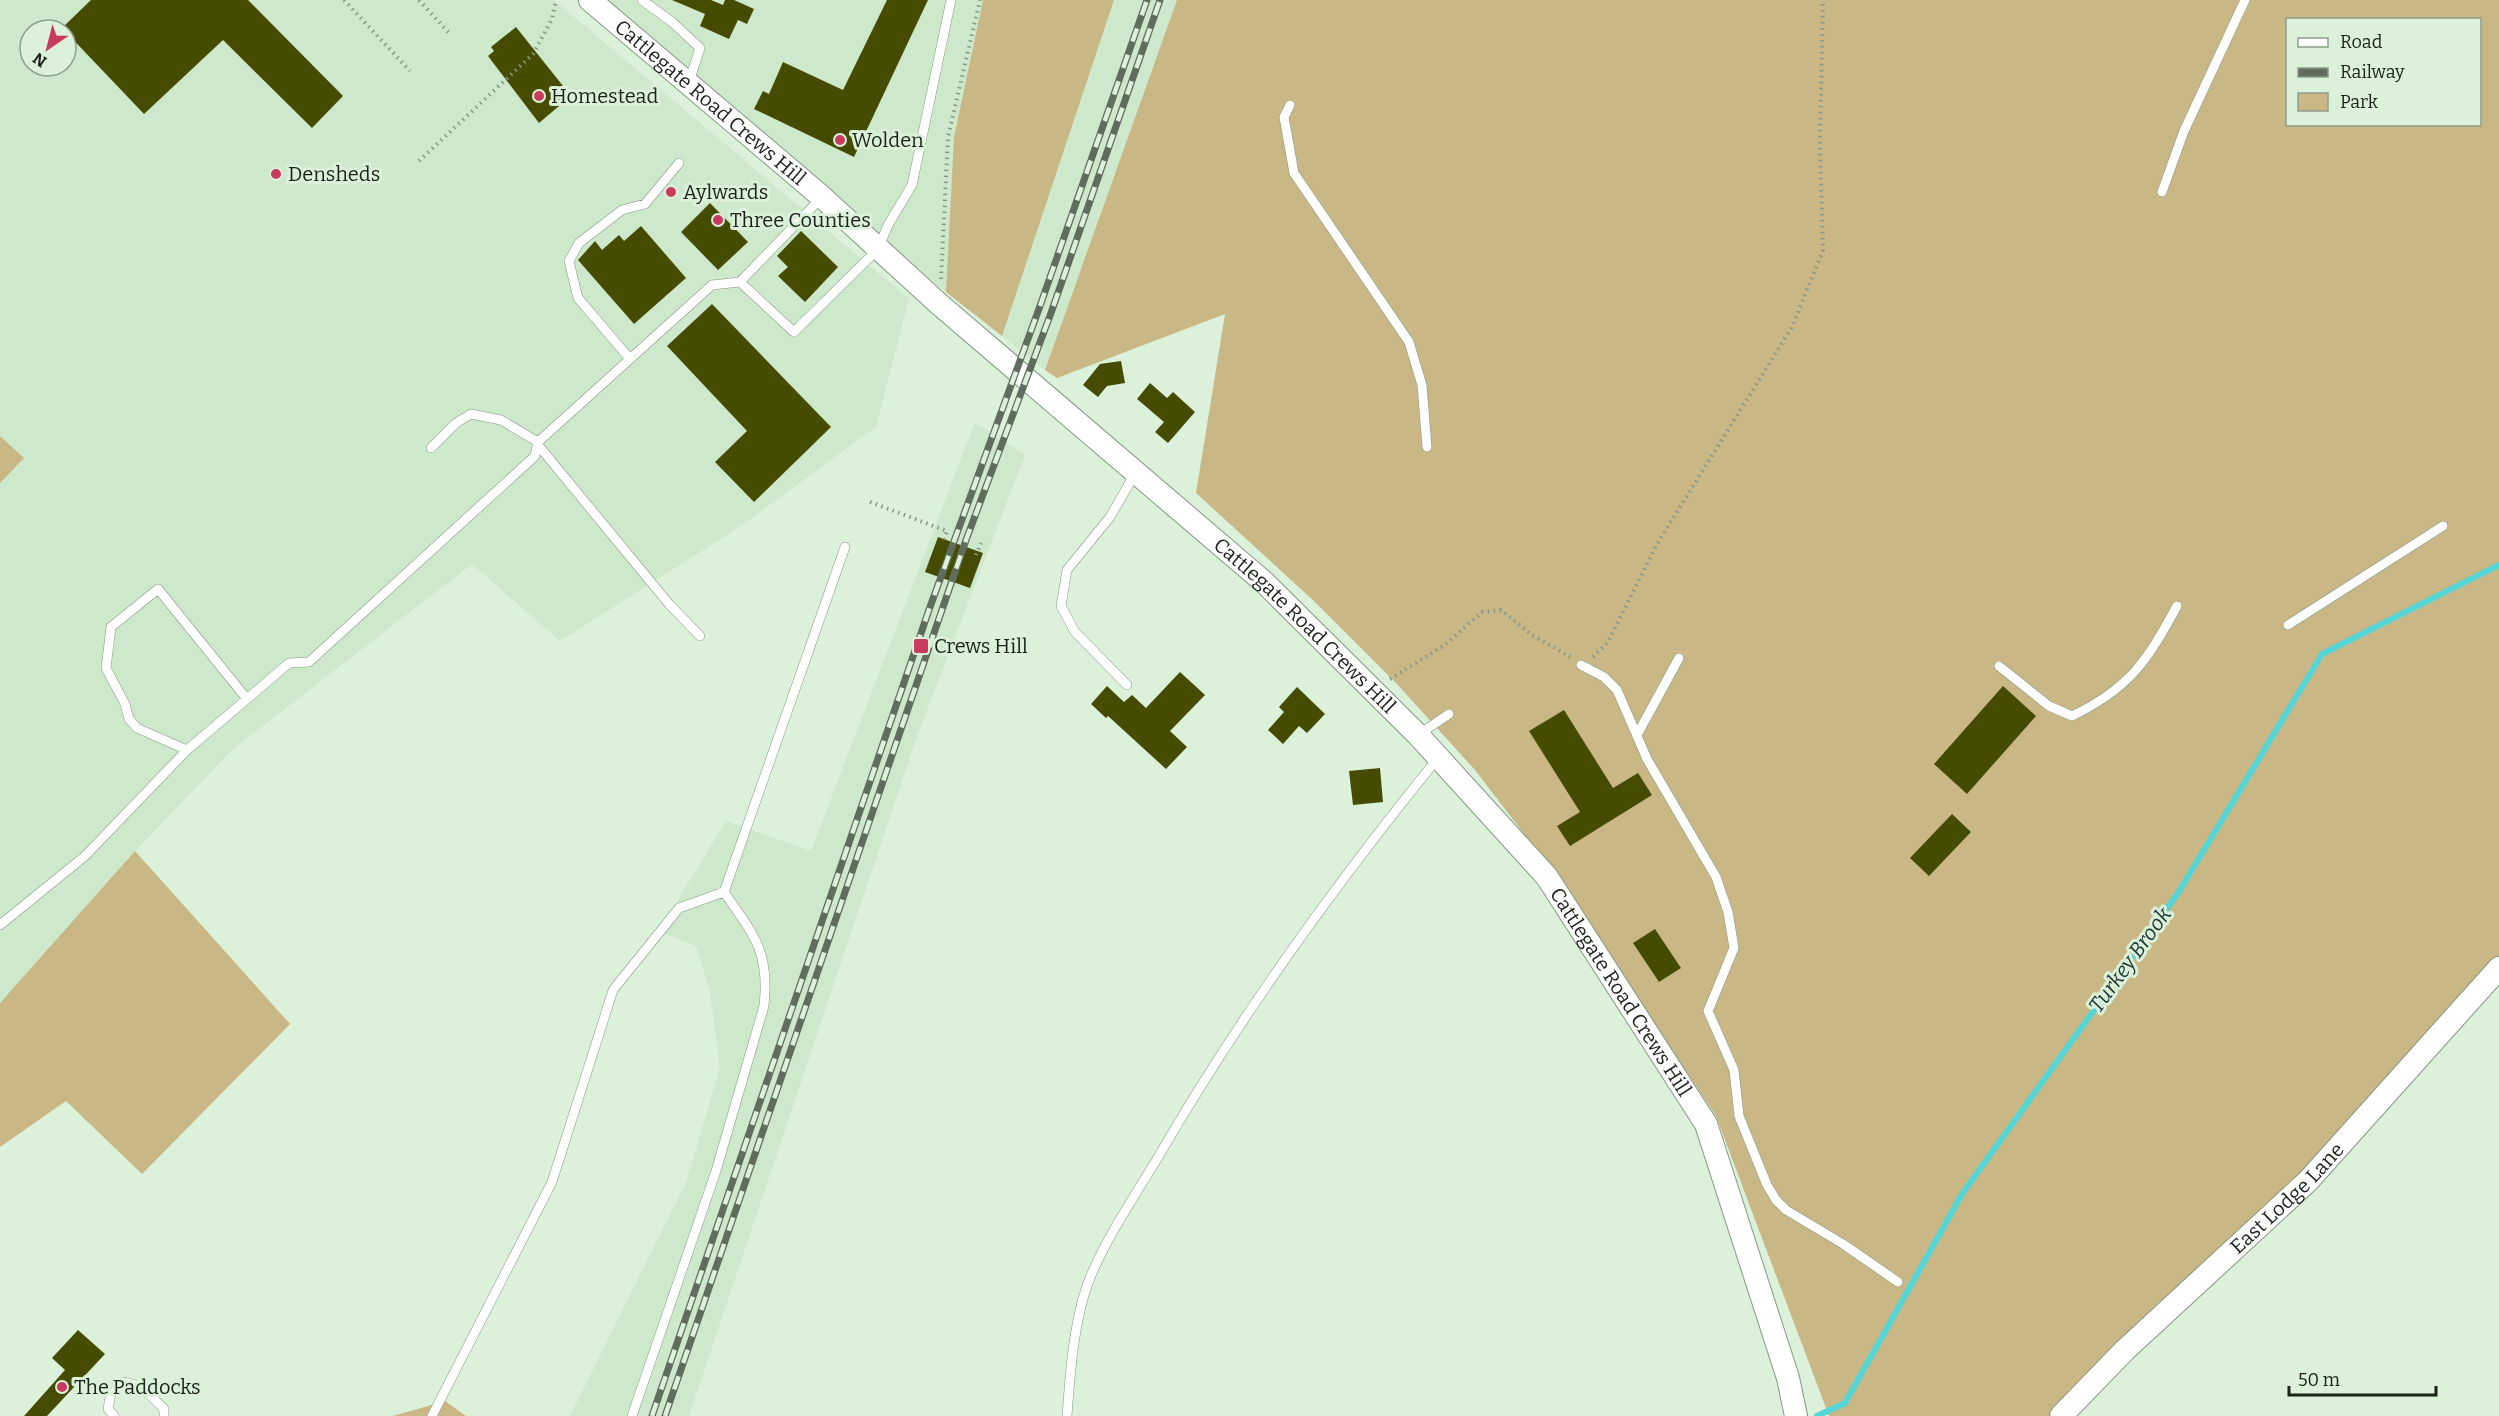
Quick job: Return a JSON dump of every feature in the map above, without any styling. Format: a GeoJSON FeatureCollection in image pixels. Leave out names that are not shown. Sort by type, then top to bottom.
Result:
{"type":"FeatureCollection","features":[{"type":"Feature","properties":{"kind":"street","name":"Cattlegate Road Crews Hill"},"geometry":{"type":"LineString","coordinates":[[590,0],[822,197],[939,304],[1264,583],[1418,735],[1547,877],[1706,1124],[1784,1367],[1795,1411]]}},
{"type":"Feature","properties":{"kind":"street","name":"East Lodge Lane"},"geometry":{"type":"LineString","coordinates":[[2061,1416],[2125,1350],[2308,1181],[2499,968]]}},
{"type":"Feature","properties":{"kind":"lane"},"geometry":{"type":"LineString","coordinates":[[642,0],[672,22],[700,48],[689,84]]}},
{"type":"Feature","properties":{"kind":"lane"},"geometry":{"type":"LineString","coordinates":[[740,282],[794,332],[878,249],[888,225],[912,185],[951,0]]}},
{"type":"Feature","properties":{"kind":"lane"},"geometry":{"type":"LineString","coordinates":[[2162,192],[2184,131],[2245,0]]}},
{"type":"Feature","properties":{"kind":"lane"},"geometry":{"type":"LineString","coordinates":[[1290,105],[1284,117],[1293,167],[1298,179],[1380,295],[1409,342],[1422,385],[1426,447]]}},
{"type":"Feature","properties":{"kind":"lane"},"geometry":{"type":"LineString","coordinates":[[630,359],[578,298],[569,261],[579,243],[622,210],[645,204],[679,163]]}},
{"type":"Feature","properties":{"kind":"lane"},"geometry":{"type":"LineString","coordinates":[[0,925],[85,856],[187,750],[289,663],[309,662],[535,456],[538,444],[712,285],[740,282],[822,197]]}},
{"type":"Feature","properties":{"kind":"lane"},"geometry":{"type":"LineString","coordinates":[[431,448],[456,423],[471,414],[501,420],[538,444],[669,604],[700,636]]}},
{"type":"Feature","properties":{"kind":"lane"},"geometry":{"type":"LineString","coordinates":[[1127,685],[1075,632],[1061,606],[1067,570],[1110,517],[1136,472]]}},
{"type":"Feature","properties":{"kind":"lane"},"geometry":{"type":"LineString","coordinates":[[2288,625],[2443,526]]}},
{"type":"Feature","properties":{"kind":"lane"},"geometry":{"type":"LineString","coordinates":[[724,892],[845,547]]}},
{"type":"Feature","properties":{"kind":"lane"},"geometry":{"type":"LineString","coordinates":[[187,750],[137,728],[129,719],[125,704],[106,668],[111,627],[158,589],[247,699]]}},
{"type":"Feature","properties":{"kind":"lane"},"geometry":{"type":"LineString","coordinates":[[1999,666],[2049,706],[2072,716],[2108,698],[2139,669],[2151,654],[2177,606]]}},
{"type":"Feature","properties":{"kind":"lane"},"geometry":{"type":"LineString","coordinates":[[1637,735],[1679,658]]}},
{"type":"Feature","properties":{"kind":"lane"},"geometry":{"type":"LineString","coordinates":[[1581,665],[1604,677],[1617,690],[1651,766],[1716,876],[1728,912],[1734,948],[1708,1011],[1734,1070],[1739,1116],[1767,1185],[1786,1209],[1899,1282]]}},
{"type":"Feature","properties":{"kind":"lane"},"geometry":{"type":"LineString","coordinates":[[1418,735],[1449,714]]}},
{"type":"Feature","properties":{"kind":"lane"},"geometry":{"type":"LineString","coordinates":[[1067,1416],[1071,1357],[1090,1278],[1124,1216],[1198,1087],[1387,820],[1438,758]]}},
{"type":"Feature","properties":{"kind":"lane"},"geometry":{"type":"LineString","coordinates":[[432,1416],[552,1182],[614,990],[679,908],[724,892]]}},
{"type":"Feature","properties":{"kind":"lane"},"geometry":{"type":"LineString","coordinates":[[632,1416],[716,1172],[764,1006],[767,981],[763,955],[755,937],[724,892]]}},
{"type":"Feature","properties":{"kind":"lane"},"geometry":{"type":"LineString","coordinates":[[114,1416],[108,1409],[110,1397],[122,1382],[131,1382],[149,1394],[164,1409],[164,1416]]}},
{"type":"Feature","properties":{"kind":"path"},"geometry":{"type":"LineString","coordinates":[[344,0],[410,71]]}},
{"type":"Feature","properties":{"kind":"path"},"geometry":{"type":"LineString","coordinates":[[419,0],[450,34]]}},
{"type":"Feature","properties":{"kind":"path"},"geometry":{"type":"LineString","coordinates":[[419,161],[533,54],[552,20],[556,0]]}},
{"type":"Feature","properties":{"kind":"path"},"geometry":{"type":"LineString","coordinates":[[939,304],[948,137],[980,0]]}},
{"type":"Feature","properties":{"kind":"path"},"geometry":{"type":"LineString","coordinates":[[1373,689],[1446,645],[1482,612],[1492,610],[1501,610],[1532,635],[1581,665],[1608,642],[1657,544],[1791,327],[1823,250],[1820,144],[1823,0]]}},
{"type":"Feature","properties":{"kind":"path"},"geometry":{"type":"LineString","coordinates":[[870,502],[947,531],[943,543]]}},
{"type":"Feature","properties":{"kind":"path"},"geometry":{"type":"LineString","coordinates":[[976,555],[981,543]]}},
{"type":"Feature","properties":{"kind":"shaded area"},"geometry":{"type":"Polygon","coordinates":[[[0,0],[554,0],[909,299],[876,427],[738,528],[560,641],[472,564],[233,749],[135,851],[0,1003],[0,483],[24,458],[0,436],[0,0]]]}},
{"type":"Feature","properties":{"kind":"shaded area"},"geometry":{"type":"Polygon","coordinates":[[[603,0],[983,0],[954,137],[946,292],[603,0]]]}},
{"type":"Feature","properties":{"kind":"shaded area"},"geometry":{"type":"Polygon","coordinates":[[[1114,0],[1177,0],[1045,370],[1002,336],[1114,0]]]}},
{"type":"Feature","properties":{"kind":"shaded area"},"geometry":{"type":"Polygon","coordinates":[[[975,422],[1025,455],[916,739],[689,1416],[570,1416],[686,1183],[720,1068],[710,992],[696,946],[659,931],[726,821],[811,851],[975,422]]]}},
{"type":"Feature","properties":{"kind":"green space"},"geometry":{"type":"Polygon","coordinates":[[[983,0],[1114,0],[1002,336],[946,292],[954,137],[983,0]]]}},
{"type":"Feature","properties":{"kind":"green space"},"geometry":{"type":"Polygon","coordinates":[[[1177,0],[2499,0],[2499,961],[2309,1173],[2066,1416],[1829,1416],[1716,1116],[1554,873],[1475,770],[1397,684],[1315,602],[1196,493],[1225,314],[1057,378],[1045,370],[1177,0]]]}},
{"type":"Feature","properties":{"kind":"green space"},"geometry":{"type":"Polygon","coordinates":[[[0,436],[24,458],[0,483],[0,436]]]}},
{"type":"Feature","properties":{"kind":"green space"},"geometry":{"type":"Polygon","coordinates":[[[135,851],[290,1024],[142,1174],[66,1101],[0,1147],[0,1003],[135,851]]]}},
{"type":"Feature","properties":{"kind":"green space"},"geometry":{"type":"Polygon","coordinates":[[[445,1401],[466,1416],[393,1416],[445,1401]]]}},
{"type":"Feature","properties":{"kind":"building"},"geometry":{"type":"Polygon","coordinates":[[[91,0],[248,0],[343,96],[312,128],[223,40],[144,114],[78,45],[78,18],[72,18],[91,0]]]}},
{"type":"Feature","properties":{"kind":"building"},"geometry":{"type":"Polygon","coordinates":[[[672,0],[711,0],[723,5],[725,0],[734,0],[754,9],[747,24],[738,20],[729,39],[700,26],[705,14],[672,0]]]}},
{"type":"Feature","properties":{"kind":"building"},"geometry":{"type":"Polygon","coordinates":[[[887,0],[928,0],[854,157],[754,109],[763,91],[769,94],[783,62],[843,90],[887,0]]]}},
{"type":"Feature","properties":{"kind":"building"},"geometry":{"type":"Polygon","coordinates":[[[516,27],[563,86],[557,91],[565,101],[539,123],[488,56],[494,51],[491,47],[516,27]]]}},
{"type":"Feature","properties":{"kind":"building"},"geometry":{"type":"Polygon","coordinates":[[[710,203],[748,242],[718,270],[681,232],[710,203]]]}},
{"type":"Feature","properties":{"kind":"building"},"geometry":{"type":"Polygon","coordinates":[[[641,226],[686,278],[634,324],[578,260],[595,241],[602,250],[619,235],[624,241],[641,226]]]}},
{"type":"Feature","properties":{"kind":"building"},"geometry":{"type":"Polygon","coordinates":[[[801,231],[838,267],[805,302],[778,276],[788,267],[777,256],[801,231]]]}},
{"type":"Feature","properties":{"kind":"building"},"geometry":{"type":"Polygon","coordinates":[[[712,304],[831,427],[754,502],[715,462],[747,431],[667,346],[712,304]]]}},
{"type":"Feature","properties":{"kind":"building"},"geometry":{"type":"Polygon","coordinates":[[[1121,361],[1125,383],[1107,386],[1098,397],[1083,385],[1100,364],[1121,361]]]}},
{"type":"Feature","properties":{"kind":"building"},"geometry":{"type":"Polygon","coordinates":[[[1150,383],[1167,398],[1173,392],[1195,412],[1168,443],[1155,432],[1164,422],[1137,399],[1150,383]]]}},
{"type":"Feature","properties":{"kind":"building"},"geometry":{"type":"Polygon","coordinates":[[[938,537],[983,553],[970,588],[925,572],[938,537]]]}},
{"type":"Feature","properties":{"kind":"building"},"geometry":{"type":"Polygon","coordinates":[[[1180,672],[1205,695],[1170,731],[1187,747],[1166,769],[1108,716],[1106,718],[1091,704],[1107,686],[1124,702],[1132,695],[1146,708],[1180,672]]]}},
{"type":"Feature","properties":{"kind":"building"},"geometry":{"type":"Polygon","coordinates":[[[2003,686],[2036,716],[1967,794],[1934,764],[2003,686]]]}},
{"type":"Feature","properties":{"kind":"building"},"geometry":{"type":"Polygon","coordinates":[[[1297,687],[1325,714],[1307,733],[1299,726],[1283,744],[1268,730],[1284,712],[1279,707],[1297,687]]]}},
{"type":"Feature","properties":{"kind":"building"},"geometry":{"type":"Polygon","coordinates":[[[1564,710],[1613,788],[1638,773],[1652,795],[1570,846],[1557,826],[1580,812],[1529,731],[1564,710]]]}},
{"type":"Feature","properties":{"kind":"building"},"geometry":{"type":"Polygon","coordinates":[[[1380,768],[1383,802],[1353,805],[1349,771],[1380,768]]]}},
{"type":"Feature","properties":{"kind":"building"},"geometry":{"type":"Polygon","coordinates":[[[1952,814],[1971,832],[1929,876],[1910,858],[1952,814]]]}},
{"type":"Feature","properties":{"kind":"building"},"geometry":{"type":"Polygon","coordinates":[[[1655,929],[1681,968],[1659,982],[1633,943],[1655,929]]]}},
{"type":"Feature","properties":{"kind":"building","name":"The Paddocks"},"geometry":{"type":"Polygon","coordinates":[[[78,1330],[105,1354],[47,1416],[24,1416],[65,1370],[52,1358],[78,1330]]]}},
{"type":"Feature","properties":{"kind":"waterway","name":"Turkey Brook"},"geometry":{"type":"LineString","coordinates":[[1817,1416],[1845,1403],[1962,1194],[2178,893],[2322,654],[2499,565]]}},
{"type":"Feature","properties":{"kind":"railway"},"geometry":{"type":"LineString","coordinates":[[652,1416],[930,607],[1040,306],[1147,0]]}},
{"type":"Feature","properties":{"kind":"railway"},"geometry":{"type":"LineString","coordinates":[[665,1416],[966,540],[1051,313],[1160,0]]}},
{"type":"Feature","properties":{"kind":"place","name":"Homestead"},"geometry":{"type":"Point","coordinates":[539,96]}},
{"type":"Feature","properties":{"kind":"place","name":"Wolden"},"geometry":{"type":"Point","coordinates":[840,140]}},
{"type":"Feature","properties":{"kind":"place","name":"Densheds"},"geometry":{"type":"Point","coordinates":[276,174]}},
{"type":"Feature","properties":{"kind":"place","name":"Aylwards"},"geometry":{"type":"Point","coordinates":[671,192]}},
{"type":"Feature","properties":{"kind":"place","name":"Three Counties"},"geometry":{"type":"Point","coordinates":[718,220]}},
{"type":"Feature","properties":{"kind":"place","name":"Crews Hill"},"geometry":{"type":"Point","coordinates":[921,646]}},
{"type":"Feature","properties":{"kind":"place","name":"The Paddocks"},"geometry":{"type":"Point","coordinates":[62,1387]}}]}
